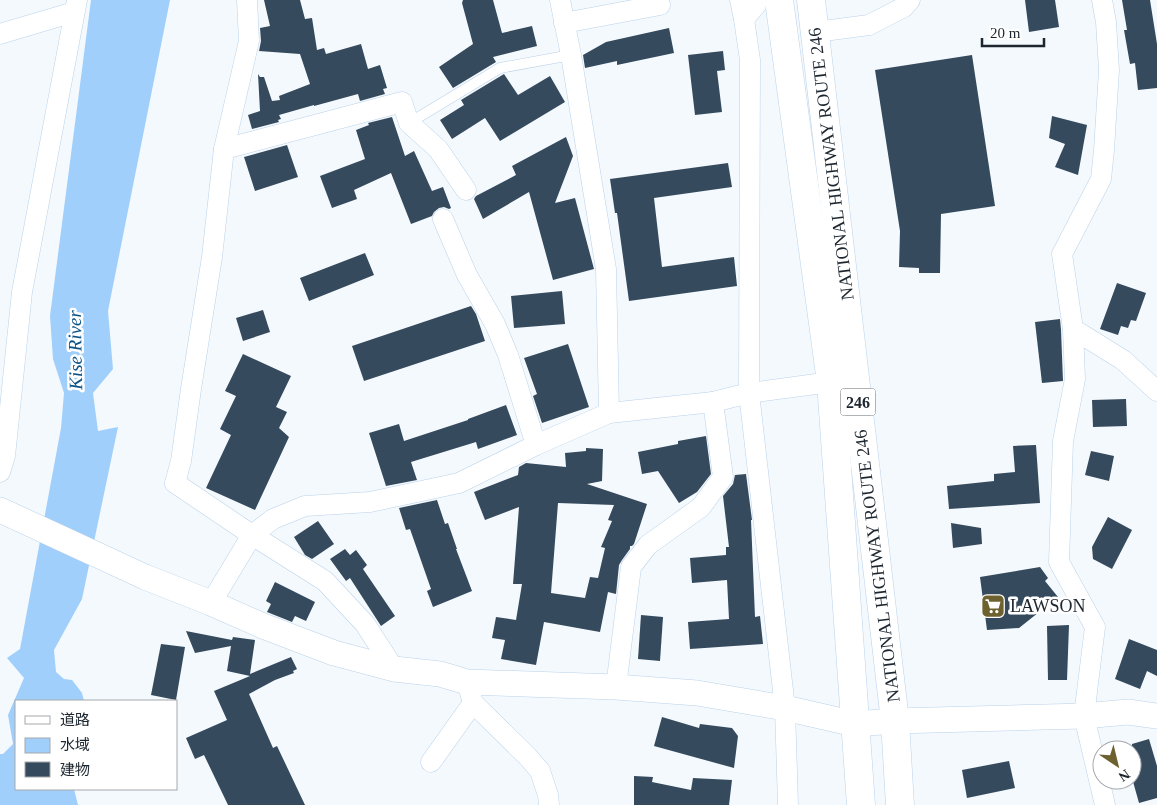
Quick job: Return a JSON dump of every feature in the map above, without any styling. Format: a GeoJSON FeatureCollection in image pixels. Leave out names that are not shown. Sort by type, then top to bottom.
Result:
{"type":"FeatureCollection","features":[{"type":"Feature","properties":{"kind":"highway","name":"NATIONAL HIGHWAY ROUTE 246"},"geometry":{"type":"LineString","coordinates":[[779,0],[831,382],[861,805]]}},
{"type":"Feature","properties":{"kind":"highway","name":"NATIONAL HIGHWAY ROUTE 246"},"geometry":{"type":"LineString","coordinates":[[811,0],[895,721],[900,805]]}},
{"type":"Feature","properties":{"kind":"street"},"geometry":{"type":"LineString","coordinates":[[247,0],[249,41],[224,149],[212,257],[181,461],[175,483],[325,581],[365,624],[394,669]]}},
{"type":"Feature","properties":{"kind":"street"},"geometry":{"type":"LineString","coordinates":[[560,0],[606,269],[609,413]]}},
{"type":"Feature","properties":{"kind":"street"},"geometry":{"type":"LineString","coordinates":[[755,0],[756,5],[742,10],[750,60],[749,393],[784,708],[788,805]]}},
{"type":"Feature","properties":{"kind":"street"},"geometry":{"type":"LineString","coordinates":[[816,32],[869,25],[904,7],[910,0]]}},
{"type":"Feature","properties":{"kind":"street"},"geometry":{"type":"LineString","coordinates":[[1102,0],[1106,22],[1109,70],[1104,150],[1100,179],[1062,254],[1073,329],[1075,379],[1063,441],[1059,562],[1095,627],[1084,716],[1105,805]]}},
{"type":"Feature","properties":{"kind":"street"},"geometry":{"type":"LineString","coordinates":[[564,23],[660,5]]}},
{"type":"Feature","properties":{"kind":"street"},"geometry":{"type":"LineString","coordinates":[[0,34],[75,6]]}},
{"type":"Feature","properties":{"kind":"street"},"geometry":{"type":"LineString","coordinates":[[0,472],[5,456],[22,292],[75,6]]}},
{"type":"Feature","properties":{"kind":"street"},"geometry":{"type":"LineString","coordinates":[[224,149],[402,102],[409,123],[438,149],[466,190]]}},
{"type":"Feature","properties":{"kind":"street"},"geometry":{"type":"LineString","coordinates":[[443,218],[467,275],[496,324],[508,355],[536,445]]}},
{"type":"Feature","properties":{"kind":"street"},"geometry":{"type":"LineString","coordinates":[[1073,329],[1123,360],[1157,391]]}},
{"type":"Feature","properties":{"kind":"street"},"geometry":{"type":"LineString","coordinates":[[211,603],[252,534],[273,519],[306,506],[370,502],[459,483],[536,445],[609,413],[713,402],[749,393],[831,382]]}},
{"type":"Feature","properties":{"kind":"street"},"geometry":{"type":"LineString","coordinates":[[616,687],[630,567],[648,545],[701,507],[723,477],[713,402]]}},
{"type":"Feature","properties":{"kind":"street"},"geometry":{"type":"LineString","coordinates":[[0,510],[145,577],[334,653],[394,669],[440,674],[470,692],[540,771],[550,805]]}},
{"type":"Feature","properties":{"kind":"street"},"geometry":{"type":"LineString","coordinates":[[470,692],[616,687],[697,693],[784,708],[855,724],[895,721],[1084,716],[1128,712],[1157,716]]}},
{"type":"Feature","properties":{"kind":"street"},"geometry":{"type":"LineString","coordinates":[[431,762],[470,692]]}},
{"type":"Feature","properties":{"kind":"lane"},"geometry":{"type":"LineString","coordinates":[[409,123],[500,68],[570,55]]}},
{"type":"Feature","properties":{"kind":"water","name":"Kise River"},"geometry":{"type":"Polygon","coordinates":[[[91,0],[170,0],[108,311],[113,369],[93,393],[98,431],[118,427],[82,599],[54,650],[56,672],[64,679],[72,680],[82,693],[84,700],[15,700],[15,790],[74,790],[78,805],[0,805],[0,754],[3,754],[13,744],[8,715],[24,678],[7,658],[20,649],[61,428],[64,393],[53,359],[50,316],[91,0]]]}},
{"type":"Feature","properties":{"kind":"building"},"geometry":{"type":"Polygon","coordinates":[[[264,0],[300,0],[305,19],[312,18],[317,50],[324,48],[326,54],[361,44],[368,69],[380,65],[387,88],[383,89],[385,94],[360,101],[358,94],[314,105],[279,115],[281,119],[278,120],[279,122],[252,129],[248,115],[260,111],[258,74],[260,77],[264,77],[272,101],[280,100],[279,96],[310,84],[300,54],[259,51],[261,41],[260,28],[270,26],[264,0]]]}},
{"type":"Feature","properties":{"kind":"building"},"geometry":{"type":"Polygon","coordinates":[[[463,0],[493,0],[502,33],[532,26],[537,46],[493,57],[496,62],[453,88],[439,67],[473,44],[462,3],[463,0]]]}},
{"type":"Feature","properties":{"kind":"building"},"geometry":{"type":"Polygon","coordinates":[[[1025,0],[1055,0],[1059,27],[1029,32],[1025,0]]]}},
{"type":"Feature","properties":{"kind":"building"},"geometry":{"type":"Polygon","coordinates":[[[1122,0],[1150,0],[1157,44],[1157,88],[1138,90],[1135,63],[1130,64],[1124,30],[1127,30],[1122,0]]]}},
{"type":"Feature","properties":{"kind":"building"},"geometry":{"type":"Polygon","coordinates":[[[669,28],[674,53],[617,65],[617,61],[585,68],[583,55],[606,42],[669,28]]]}},
{"type":"Feature","properties":{"kind":"building"},"geometry":{"type":"Polygon","coordinates":[[[723,51],[725,70],[717,71],[722,112],[695,115],[688,55],[723,51]]]}},
{"type":"Feature","properties":{"kind":"building"},"geometry":{"type":"Polygon","coordinates":[[[972,55],[995,206],[941,214],[940,273],[919,273],[919,268],[899,267],[900,231],[875,70],[972,55]]]}},
{"type":"Feature","properties":{"kind":"building"},"geometry":{"type":"Polygon","coordinates":[[[504,74],[518,95],[550,76],[565,102],[500,141],[485,118],[452,139],[440,120],[464,105],[461,100],[504,74]]]}},
{"type":"Feature","properties":{"kind":"building"},"geometry":{"type":"Polygon","coordinates":[[[1052,116],[1087,125],[1078,175],[1055,167],[1065,144],[1049,138],[1052,116]]]}},
{"type":"Feature","properties":{"kind":"building"},"geometry":{"type":"Polygon","coordinates":[[[392,117],[405,156],[414,151],[432,191],[443,187],[451,208],[439,208],[432,216],[411,224],[391,173],[354,190],[357,199],[332,208],[320,176],[365,159],[356,130],[369,125],[368,123],[392,117]]]}},
{"type":"Feature","properties":{"kind":"building"},"geometry":{"type":"Polygon","coordinates":[[[566,137],[573,156],[555,203],[575,198],[594,269],[553,280],[529,192],[483,219],[474,199],[476,196],[516,175],[512,166],[566,137]]]}},
{"type":"Feature","properties":{"kind":"building"},"geometry":{"type":"Polygon","coordinates":[[[287,145],[298,177],[255,191],[244,157],[287,145]]]}},
{"type":"Feature","properties":{"kind":"building"},"geometry":{"type":"Polygon","coordinates":[[[728,163],[732,187],[654,198],[662,267],[734,257],[737,286],[629,301],[617,213],[615,213],[610,179],[728,163]]]}},
{"type":"Feature","properties":{"kind":"building"},"geometry":{"type":"Polygon","coordinates":[[[365,253],[374,275],[309,301],[300,278],[365,253]]]}},
{"type":"Feature","properties":{"kind":"building"},"geometry":{"type":"Polygon","coordinates":[[[1117,283],[1146,293],[1136,321],[1131,320],[1128,328],[1121,326],[1118,335],[1100,329],[1117,283]]]}},
{"type":"Feature","properties":{"kind":"building"},"geometry":{"type":"Polygon","coordinates":[[[562,291],[565,324],[514,328],[511,296],[562,291]]]}},
{"type":"Feature","properties":{"kind":"building"},"geometry":{"type":"Polygon","coordinates":[[[471,306],[476,314],[485,341],[364,381],[352,346],[471,306]]]}},
{"type":"Feature","properties":{"kind":"building"},"geometry":{"type":"Polygon","coordinates":[[[263,310],[270,332],[243,341],[236,318],[263,310]]]}},
{"type":"Feature","properties":{"kind":"building"},"geometry":{"type":"Polygon","coordinates":[[[1060,319],[1063,381],[1042,383],[1035,322],[1060,319]]]}},
{"type":"Feature","properties":{"kind":"building"},"geometry":{"type":"Polygon","coordinates":[[[568,344],[589,407],[542,423],[533,396],[537,394],[524,358],[568,344]]]}},
{"type":"Feature","properties":{"kind":"building"},"geometry":{"type":"Polygon","coordinates":[[[243,354],[291,376],[276,407],[287,412],[279,428],[289,437],[255,510],[206,488],[231,435],[220,429],[236,396],[225,391],[243,354]]]}},
{"type":"Feature","properties":{"kind":"building"},"geometry":{"type":"Polygon","coordinates":[[[1126,399],[1127,426],[1093,427],[1092,400],[1126,399]]]}},
{"type":"Feature","properties":{"kind":"building"},"geometry":{"type":"Polygon","coordinates":[[[506,405],[517,435],[478,449],[476,442],[411,462],[417,480],[386,486],[369,433],[399,424],[404,441],[506,405]]]}},
{"type":"Feature","properties":{"kind":"building"},"geometry":{"type":"Polygon","coordinates":[[[706,436],[711,474],[697,492],[679,503],[658,471],[642,474],[638,452],[678,444],[678,441],[706,436]]]}},
{"type":"Feature","properties":{"kind":"building"},"geometry":{"type":"Polygon","coordinates":[[[1036,445],[1040,503],[949,509],[947,486],[994,481],[994,474],[1015,472],[1013,446],[1036,445]]]}},
{"type":"Feature","properties":{"kind":"building"},"geometry":{"type":"Polygon","coordinates":[[[586,448],[603,449],[602,481],[587,484],[647,504],[634,544],[630,546],[630,549],[619,565],[616,594],[608,592],[600,632],[544,622],[536,665],[501,659],[505,640],[492,638],[496,617],[516,620],[522,584],[513,584],[519,507],[485,520],[474,492],[518,475],[519,467],[526,463],[566,467],[565,453],[586,451],[586,448]],[[558,503],[551,593],[585,598],[590,577],[598,578],[605,548],[601,547],[612,521],[608,520],[614,505],[558,503]]]}},
{"type":"Feature","properties":{"kind":"building"},"geometry":{"type":"Polygon","coordinates":[[[1091,451],[1114,456],[1109,481],[1085,475],[1091,451]]]}},
{"type":"Feature","properties":{"kind":"building"},"geometry":{"type":"Polygon","coordinates":[[[746,474],[752,520],[755,617],[760,616],[763,644],[690,649],[688,622],[729,619],[727,580],[692,583],[690,558],[726,555],[726,547],[729,547],[723,496],[733,484],[735,475],[746,474]]]}},
{"type":"Feature","properties":{"kind":"building"},"geometry":{"type":"Polygon","coordinates":[[[437,500],[445,524],[448,523],[472,591],[433,607],[427,591],[431,589],[410,529],[406,530],[399,508],[437,500]]]}},
{"type":"Feature","properties":{"kind":"building"},"geometry":{"type":"Polygon","coordinates":[[[1108,517],[1132,530],[1112,569],[1093,559],[1092,547],[1108,517]]]}},
{"type":"Feature","properties":{"kind":"building"},"geometry":{"type":"Polygon","coordinates":[[[318,521],[334,544],[312,559],[305,555],[294,537],[318,521]]]}},
{"type":"Feature","properties":{"kind":"building"},"geometry":{"type":"Polygon","coordinates":[[[951,523],[981,528],[982,544],[953,548],[951,523]]]}},
{"type":"Feature","properties":{"kind":"building"},"geometry":{"type":"Polygon","coordinates":[[[345,549],[350,555],[356,550],[367,565],[363,569],[395,616],[381,626],[350,578],[346,581],[330,559],[345,549]]]}},
{"type":"Feature","properties":{"kind":"building"},"geometry":{"type":"Polygon","coordinates":[[[1040,567],[1048,578],[1045,581],[1058,597],[1019,628],[987,630],[980,577],[1040,567]]]}},
{"type":"Feature","properties":{"kind":"building"},"geometry":{"type":"Polygon","coordinates":[[[275,582],[315,602],[306,621],[295,616],[292,622],[267,612],[271,604],[266,601],[275,582]]]}},
{"type":"Feature","properties":{"kind":"building"},"geometry":{"type":"Polygon","coordinates":[[[641,615],[663,617],[660,661],[638,659],[641,615]]]}},
{"type":"Feature","properties":{"kind":"building"},"geometry":{"type":"Polygon","coordinates":[[[1069,625],[1067,680],[1048,680],[1047,626],[1069,625]]]}},
{"type":"Feature","properties":{"kind":"building"},"geometry":{"type":"Polygon","coordinates":[[[186,631],[232,640],[233,637],[255,640],[250,674],[291,657],[297,669],[293,671],[294,673],[275,680],[249,694],[273,748],[277,746],[305,805],[228,805],[204,755],[195,759],[186,738],[227,720],[214,691],[250,676],[227,671],[231,646],[195,653],[186,631]]]}},
{"type":"Feature","properties":{"kind":"building"},"geometry":{"type":"Polygon","coordinates":[[[1129,639],[1157,650],[1157,676],[1147,671],[1140,689],[1115,679],[1129,639]]]}},
{"type":"Feature","properties":{"kind":"building"},"geometry":{"type":"Polygon","coordinates":[[[161,644],[185,647],[176,700],[151,695],[161,644]]]}},
{"type":"Feature","properties":{"kind":"building"},"geometry":{"type":"Polygon","coordinates":[[[662,717],[699,728],[700,724],[732,728],[738,736],[734,768],[654,746],[662,717]]]}},
{"type":"Feature","properties":{"kind":"building"},"geometry":{"type":"Polygon","coordinates":[[[1149,739],[1157,766],[1157,798],[1139,803],[1135,790],[1142,790],[1142,741],[1149,739]]]}},
{"type":"Feature","properties":{"kind":"building"},"geometry":{"type":"Polygon","coordinates":[[[1009,761],[1015,788],[967,798],[962,770],[1009,761]]]}},
{"type":"Feature","properties":{"kind":"building"},"geometry":{"type":"Polygon","coordinates":[[[634,776],[653,777],[652,782],[691,790],[693,778],[732,780],[729,805],[634,805],[634,776]]]}},
{"type":"Feature","properties":{"kind":"place","name":"LAWSON"},"geometry":{"type":"Point","coordinates":[993,606]}}]}
